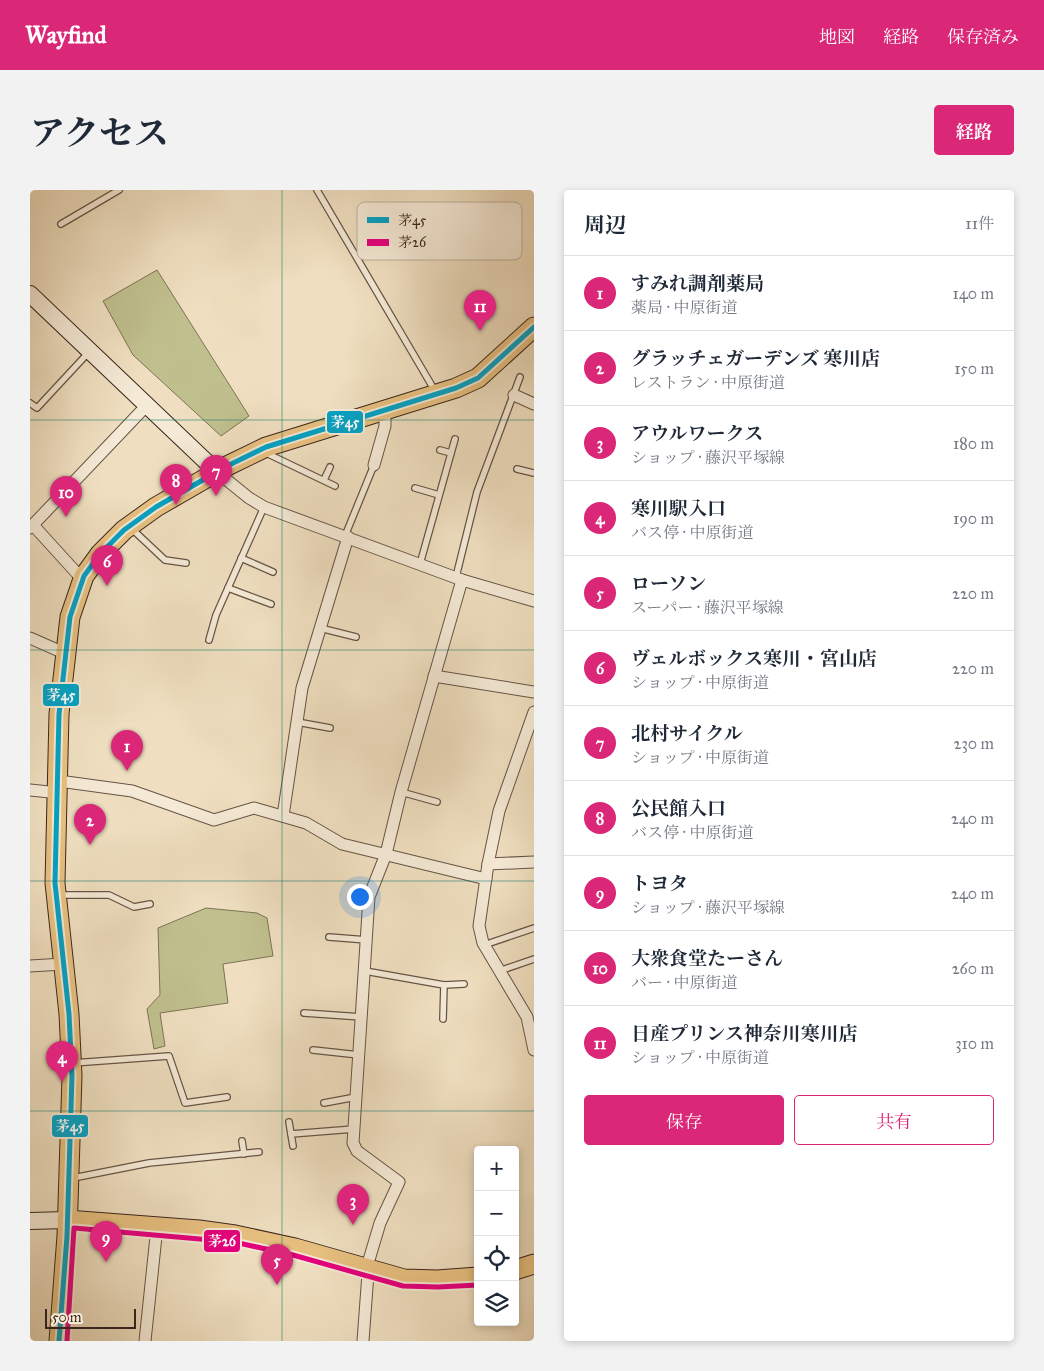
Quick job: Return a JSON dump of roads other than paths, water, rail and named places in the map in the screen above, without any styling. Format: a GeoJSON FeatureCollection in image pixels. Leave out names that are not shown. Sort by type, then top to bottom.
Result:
{"type":"FeatureCollection","features":[{"type":"Feature","properties":{"kind":"main road"},"geometry":{"type":"LineString","coordinates":[[59,1341],[67,1220],[71,1064],[70,1014],[56,895],[59,714],[64,653],[70,617],[83,580],[100,554],[128,526],[217,472],[260,450],[437,394],[478,378],[534,327]]}},
{"type":"Feature","properties":{"kind":"main road"},"geometry":{"type":"LineString","coordinates":[[67,1220],[235,1235],[294,1248],[404,1278],[437,1280],[474,1277]]}},
{"type":"Feature","properties":{"kind":"main road"},"geometry":{"type":"LineString","coordinates":[[519,1269],[534,1264]]}},
{"type":"Feature","properties":{"kind":"street"},"geometry":{"type":"LineString","coordinates":[[32,302],[91,350],[217,472],[248,498],[264,507],[459,579],[534,602]]}},
{"type":"Feature","properties":{"kind":"street"},"geometry":{"type":"LineString","coordinates":[[514,396],[534,404]]}},
{"type":"Feature","properties":{"kind":"street"},"geometry":{"type":"LineString","coordinates":[[83,580],[31,527],[148,404]]}},
{"type":"Feature","properties":{"kind":"street"},"geometry":{"type":"LineString","coordinates":[[379,460],[385,426],[385,411]]}},
{"type":"Feature","properties":{"kind":"street"},"geometry":{"type":"LineString","coordinates":[[283,816],[302,688],[346,537]]}},
{"type":"Feature","properties":{"kind":"street"},"geometry":{"type":"LineString","coordinates":[[363,1341],[369,1260],[380,1222],[399,1182],[357,1151],[353,1143],[369,897],[386,854],[459,579]]}},
{"type":"Feature","properties":{"kind":"street"},"geometry":{"type":"LineString","coordinates":[[30,638],[64,653]]}},
{"type":"Feature","properties":{"kind":"street"},"geometry":{"type":"LineString","coordinates":[[434,676],[534,692]]}},
{"type":"Feature","properties":{"kind":"street"},"geometry":{"type":"LineString","coordinates":[[534,712],[499,811],[488,864],[479,926],[484,945],[527,1017],[534,1050]]}},
{"type":"Feature","properties":{"kind":"street"},"geometry":{"type":"LineString","coordinates":[[30,790],[59,787],[132,791],[214,820],[254,808],[306,823],[342,844],[486,879]]}},
{"type":"Feature","properties":{"kind":"street"},"geometry":{"type":"LineString","coordinates":[[488,864],[534,862]]}},
{"type":"Feature","properties":{"kind":"street"},"geometry":{"type":"LineString","coordinates":[[30,966],[63,964]]}},
{"type":"Feature","properties":{"kind":"street"},"geometry":{"type":"LineString","coordinates":[[30,1222],[67,1220]]}},
{"type":"Feature","properties":{"kind":"street"},"geometry":{"type":"LineString","coordinates":[[145,1341],[157,1227]]}},
{"type":"Feature","properties":{"kind":"lane"},"geometry":{"type":"LineString","coordinates":[[61,224],[119,190]]}},
{"type":"Feature","properties":{"kind":"lane"},"geometry":{"type":"LineString","coordinates":[[317,190],[357,258]]}},
{"type":"Feature","properties":{"kind":"lane"},"geometry":{"type":"LineString","coordinates":[[358,260],[437,394]]}},
{"type":"Feature","properties":{"kind":"lane"},"geometry":{"type":"LineString","coordinates":[[30,403],[37,408],[91,350]]}},
{"type":"Feature","properties":{"kind":"lane"},"geometry":{"type":"LineString","coordinates":[[459,579],[487,461],[520,377]]}},
{"type":"Feature","properties":{"kind":"lane"},"geometry":{"type":"LineString","coordinates":[[420,564],[456,439]]}},
{"type":"Feature","properties":{"kind":"lane"},"geometry":{"type":"LineString","coordinates":[[260,450],[335,486]]}},
{"type":"Feature","properties":{"kind":"lane"},"geometry":{"type":"LineString","coordinates":[[440,450],[451,453]]}},
{"type":"Feature","properties":{"kind":"lane"},"geometry":{"type":"LineString","coordinates":[[346,537],[379,460]]}},
{"type":"Feature","properties":{"kind":"lane"},"geometry":{"type":"LineString","coordinates":[[324,480],[330,468]]}},
{"type":"Feature","properties":{"kind":"lane"},"geometry":{"type":"LineString","coordinates":[[517,469],[534,473]]}},
{"type":"Feature","properties":{"kind":"lane"},"geometry":{"type":"LineString","coordinates":[[415,488],[440,495]]}},
{"type":"Feature","properties":{"kind":"lane"},"geometry":{"type":"LineString","coordinates":[[209,640],[216,615],[264,507]]}},
{"type":"Feature","properties":{"kind":"lane"},"geometry":{"type":"LineString","coordinates":[[128,526],[165,560],[186,564]]}},
{"type":"Feature","properties":{"kind":"lane"},"geometry":{"type":"LineString","coordinates":[[241,558],[273,572]]}},
{"type":"Feature","properties":{"kind":"lane"},"geometry":{"type":"LineString","coordinates":[[228,588],[271,604]]}},
{"type":"Feature","properties":{"kind":"lane"},"geometry":{"type":"LineString","coordinates":[[320,628],[356,637]]}},
{"type":"Feature","properties":{"kind":"lane"},"geometry":{"type":"LineString","coordinates":[[297,722],[330,728]]}},
{"type":"Feature","properties":{"kind":"lane"},"geometry":{"type":"LineString","coordinates":[[401,792],[437,802]]}},
{"type":"Feature","properties":{"kind":"lane"},"geometry":{"type":"LineString","coordinates":[[56,895],[109,895],[134,907],[150,904]]}},
{"type":"Feature","properties":{"kind":"lane"},"geometry":{"type":"LineString","coordinates":[[484,945],[534,928]]}},
{"type":"Feature","properties":{"kind":"lane"},"geometry":{"type":"LineString","coordinates":[[329,937],[367,940]]}},
{"type":"Feature","properties":{"kind":"lane"},"geometry":{"type":"LineString","coordinates":[[499,971],[534,959]]}},
{"type":"Feature","properties":{"kind":"lane"},"geometry":{"type":"LineString","coordinates":[[365,971],[444,985],[464,984]]}},
{"type":"Feature","properties":{"kind":"lane"},"geometry":{"type":"LineString","coordinates":[[443,1020],[444,985]]}},
{"type":"Feature","properties":{"kind":"lane"},"geometry":{"type":"LineString","coordinates":[[304,1013],[362,1017]]}},
{"type":"Feature","properties":{"kind":"lane"},"geometry":{"type":"LineString","coordinates":[[313,1050],[359,1055]]}},
{"type":"Feature","properties":{"kind":"lane"},"geometry":{"type":"LineString","coordinates":[[71,1064],[168,1056],[185,1103],[227,1096]]}},
{"type":"Feature","properties":{"kind":"lane"},"geometry":{"type":"LineString","coordinates":[[324,1103],[356,1097]]}},
{"type":"Feature","properties":{"kind":"lane"},"geometry":{"type":"LineString","coordinates":[[289,1122],[293,1146]]}},
{"type":"Feature","properties":{"kind":"lane"},"geometry":{"type":"LineString","coordinates":[[291,1134],[354,1129]]}},
{"type":"Feature","properties":{"kind":"lane"},"geometry":{"type":"LineString","coordinates":[[242,1141],[244,1154]]}},
{"type":"Feature","properties":{"kind":"lane"},"geometry":{"type":"LineString","coordinates":[[68,1179],[149,1163],[259,1152]]}},
{"type":"Feature","properties":{"kind":"place","name":"日産プリンス神奈川寒川店"},"geometry":{"type":"Point","coordinates":[480,331]}},
{"type":"Feature","properties":{"kind":"place","name":"北村サイクル"},"geometry":{"type":"Point","coordinates":[216,496]}},
{"type":"Feature","properties":{"kind":"place","name":"公民館入口"},"geometry":{"type":"Point","coordinates":[176,505]}},
{"type":"Feature","properties":{"kind":"place","name":"大衆食堂たーさん"},"geometry":{"type":"Point","coordinates":[66,517]}},
{"type":"Feature","properties":{"kind":"place","name":"ヴェルボックス寒川・宮山店"},"geometry":{"type":"Point","coordinates":[107,586]}},
{"type":"Feature","properties":{"kind":"place","name":"すみれ調剤薬局"},"geometry":{"type":"Point","coordinates":[127,771]}},
{"type":"Feature","properties":{"kind":"place","name":"グラッチェガーデンズ 寒川店"},"geometry":{"type":"Point","coordinates":[90,845]}},
{"type":"Feature","properties":{"kind":"place","name":"寒川駅入口"},"geometry":{"type":"Point","coordinates":[62,1082]}},
{"type":"Feature","properties":{"kind":"place","name":"アウルワークス"},"geometry":{"type":"Point","coordinates":[353,1225]}},
{"type":"Feature","properties":{"kind":"place","name":"トヨタ"},"geometry":{"type":"Point","coordinates":[106,1262]}},
{"type":"Feature","properties":{"kind":"place","name":"ローソン"},"geometry":{"type":"Point","coordinates":[277,1285]}}]}
